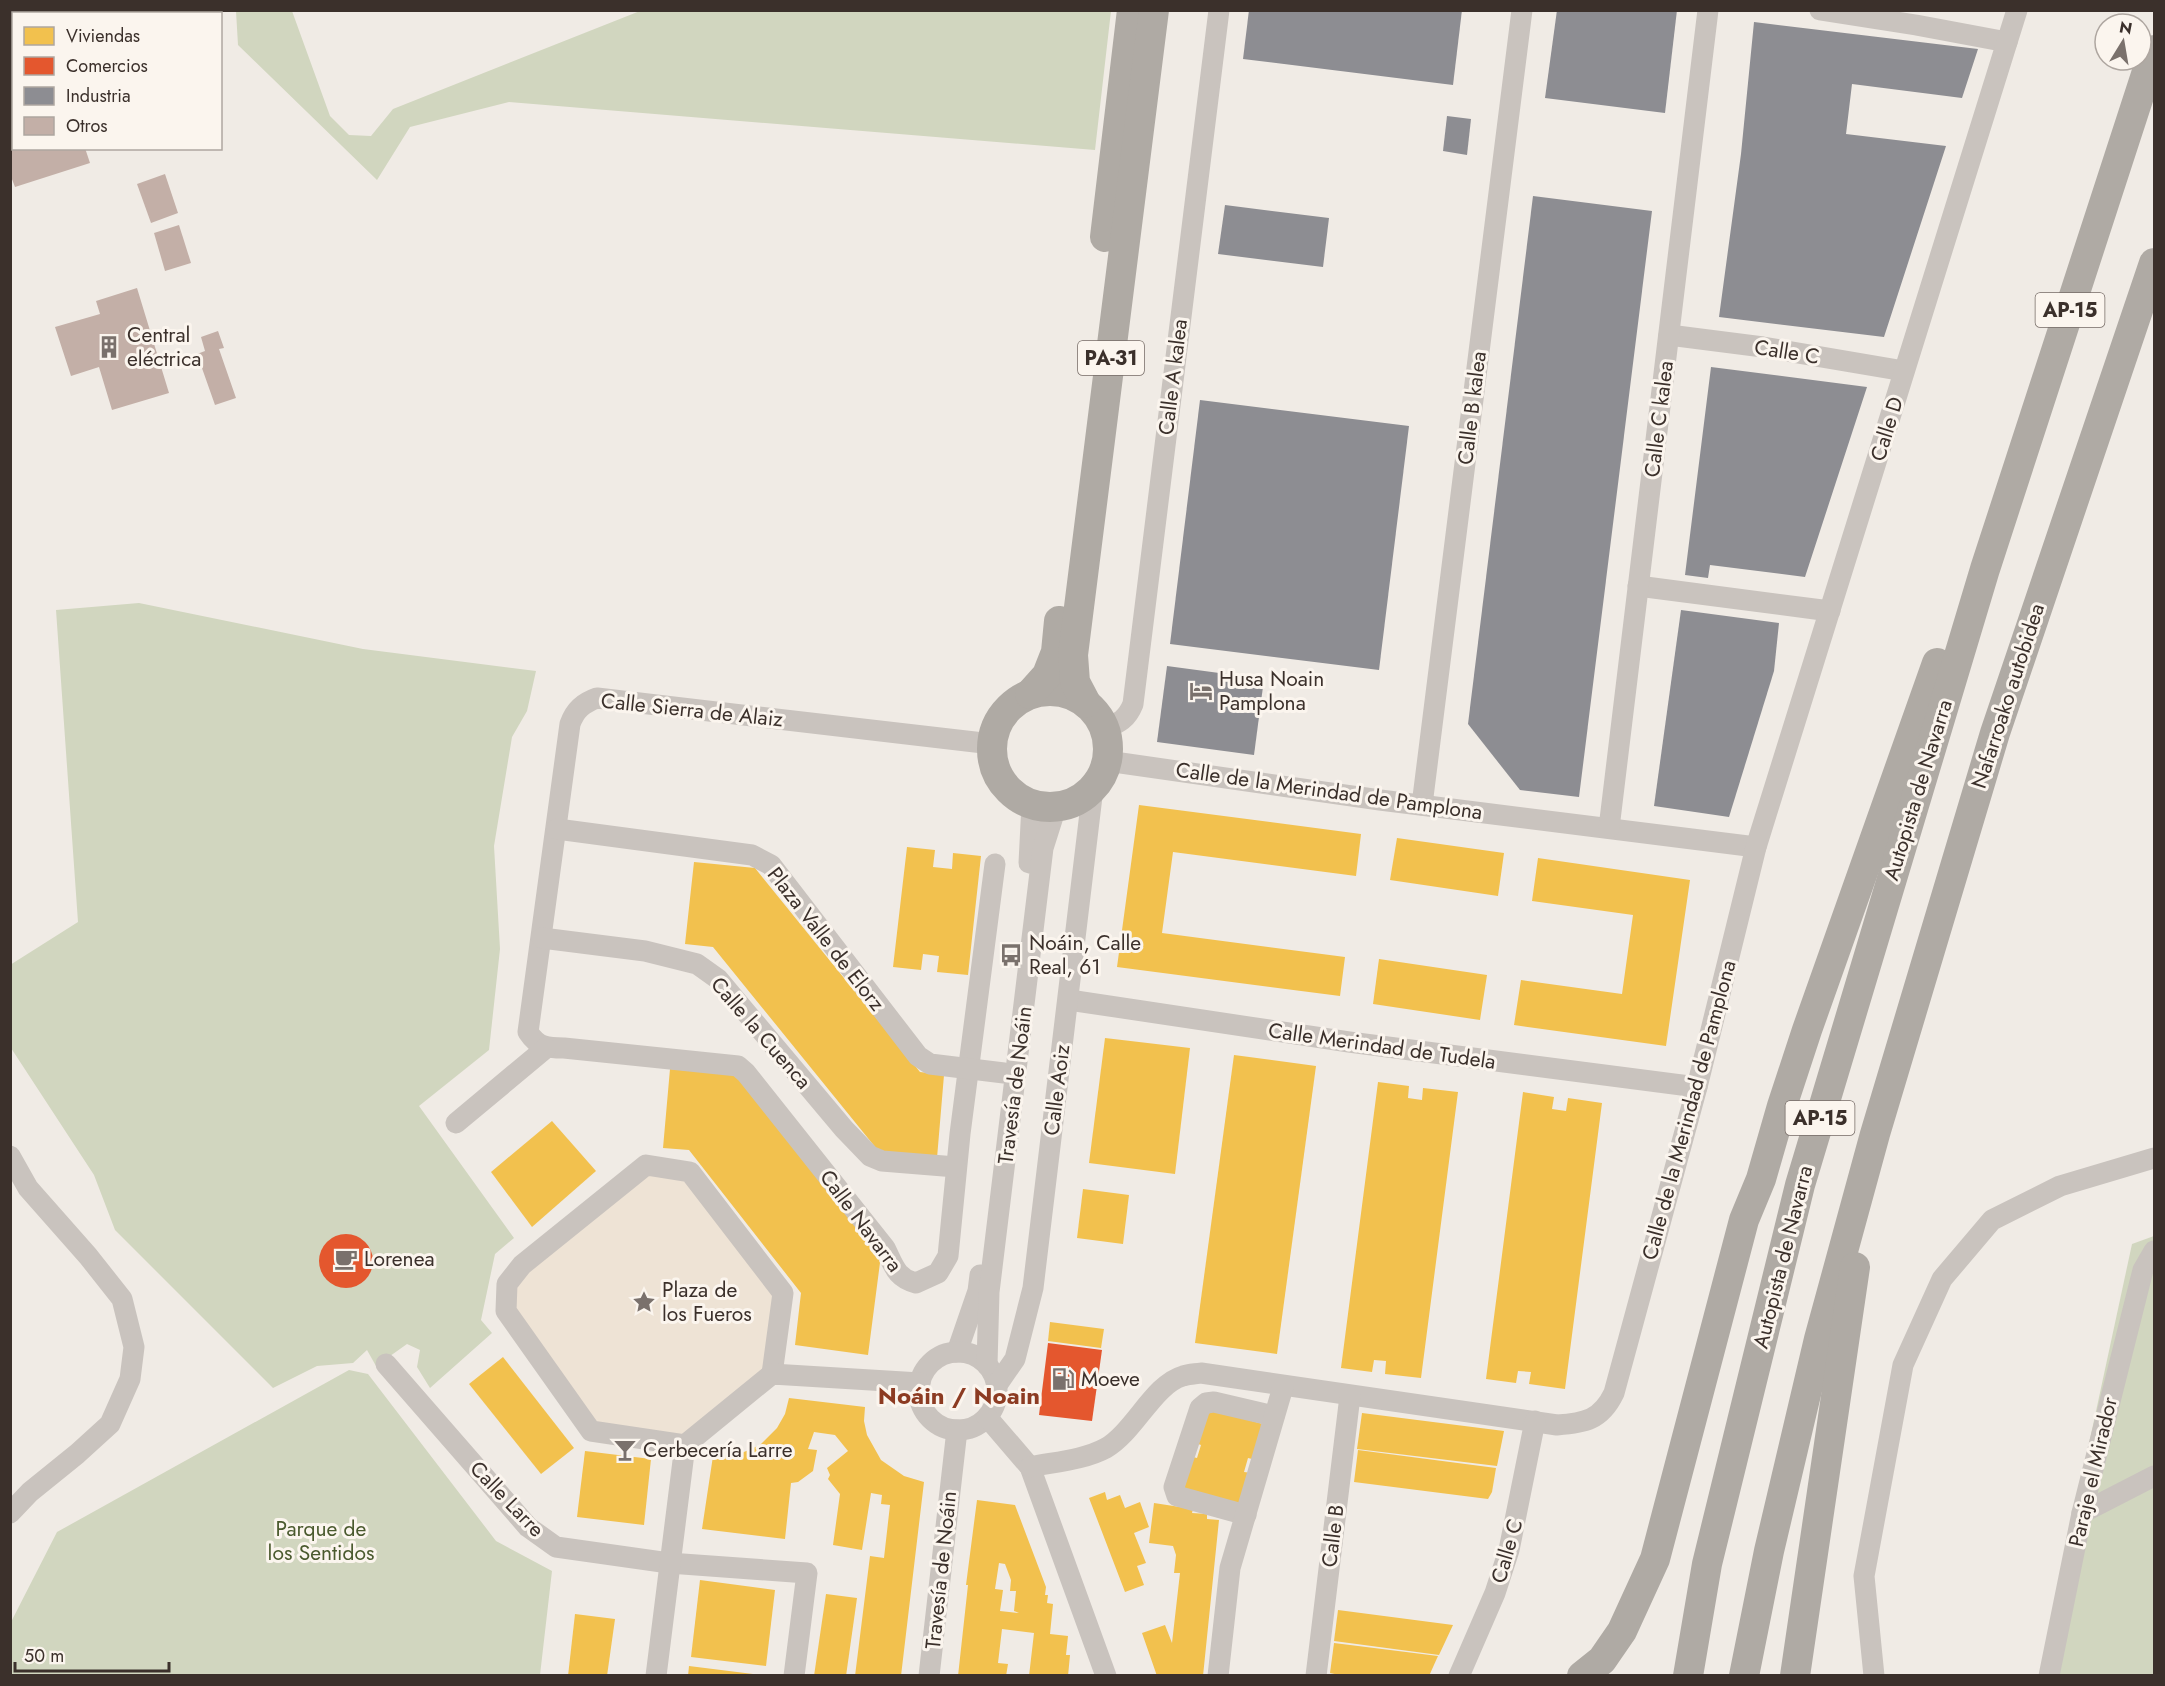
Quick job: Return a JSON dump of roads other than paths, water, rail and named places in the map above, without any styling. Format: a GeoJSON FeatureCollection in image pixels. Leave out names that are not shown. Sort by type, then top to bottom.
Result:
{"type":"FeatureCollection","features":[{"type":"Feature","properties":{"kind":"highway","name":"PA-31"},"geometry":{"type":"LineString","coordinates":[[1030,694],[1047,675],[1056,652],[1132,10]]}},
{"type":"Feature","properties":{"kind":"highway","name":"PA-31"},"geometry":{"type":"LineString","coordinates":[[1086,703],[1075,682],[1073,654],[1154,10]]}},
{"type":"Feature","properties":{"kind":"highway","name":"AP-15"},"geometry":{"type":"LineString","coordinates":[[1984,569],[2154,51]]}},
{"type":"Feature","properties":{"kind":"highway","name":"Nafarroako autobidea"},"geometry":{"type":"LineString","coordinates":[[1875,1134],[1995,733],[2154,263]]}},
{"type":"Feature","properties":{"kind":"highway"},"geometry":{"type":"LineString","coordinates":[[1582,1676],[1602,1660],[1622,1631],[1655,1559],[1744,1220],[1761,1179],[1782,1106],[1936,665],[1984,569]]}},
{"type":"Feature","properties":{"kind":"highway","name":"Autopista de Navarra"},"geometry":{"type":"LineString","coordinates":[[1688,1676],[1707,1564],[1800,1185],[1984,569]]}},
{"type":"Feature","properties":{"kind":"highway"},"geometry":{"type":"LineString","coordinates":[[1050,691],[1069,694],[1086,703],[1097,715],[1105,729],[1108,745],[1107,761],[1094,788],[1083,797],[1044,806],[1014,795],[1001,781],[993,763],[992,744],[996,728],[1004,713],[1016,702],[1030,694],[1050,691]]}},
{"type":"Feature","properties":{"kind":"highway"},"geometry":{"type":"LineString","coordinates":[[1795,1676],[1875,1134]]}},
{"type":"Feature","properties":{"kind":"highway","name":"AP-15"},"geometry":{"type":"LineString","coordinates":[[1744,1676],[1769,1551],[1816,1350],[1875,1134]]}},
{"type":"Feature","properties":{"kind":"highway"},"geometry":{"type":"LineString","coordinates":[[1616,1676],[1637,1635],[1665,1564],[1706,1417],[1753,1233],[1761,1179]]}},
{"type":"Feature","properties":{"kind":"street","name":"Calle A kalea"},"geometry":{"type":"LineString","coordinates":[[1105,729],[1122,722],[1133,704],[1219,10]]}},
{"type":"Feature","properties":{"kind":"street","name":"Calle B kalea"},"geometry":{"type":"LineString","coordinates":[[1422,805],[1522,10]]}},
{"type":"Feature","properties":{"kind":"street","name":"Calle C kalea"},"geometry":{"type":"LineString","coordinates":[[1609,828],[1708,10]]}},
{"type":"Feature","properties":{"kind":"street"},"geometry":{"type":"LineString","coordinates":[[1820,10],[2007,42]]}},
{"type":"Feature","properties":{"kind":"street","name":"Calle D"},"geometry":{"type":"LineString","coordinates":[[1756,847],[2017,10]]}},
{"type":"Feature","properties":{"kind":"street","name":"Calle C"},"geometry":{"type":"LineString","coordinates":[[1669,335],[1762,347],[1905,371]]}},
{"type":"Feature","properties":{"kind":"street"},"geometry":{"type":"LineString","coordinates":[[1638,586],[1830,611]]}},
{"type":"Feature","properties":{"kind":"street","name":"Calle Sierra de Alaiz"},"geometry":{"type":"LineString","coordinates":[[546,1048],[536,1043],[528,1032],[570,724],[582,705],[597,698],[992,744]]}},
{"type":"Feature","properties":{"kind":"street","name":"Calle de la Merindad de Pamplona"},"geometry":{"type":"LineString","coordinates":[[1030,1467],[1084,1456],[1105,1449],[1120,1438],[1163,1389],[1181,1376],[1201,1373],[1283,1387],[1447,1407],[1557,1425],[1588,1421],[1604,1410],[1614,1394],[1697,1087],[1756,847],[1422,805],[1107,761]]}},
{"type":"Feature","properties":{"kind":"street","name":"Calle Aoiz"},"geometry":{"type":"LineString","coordinates":[[997,1385],[1015,1359],[1033,1288],[1094,788]]}},
{"type":"Feature","properties":{"kind":"street","name":"Travesía de Noáin"},"geometry":{"type":"LineString","coordinates":[[957,1352],[978,1291],[1031,845],[1044,806]]}},
{"type":"Feature","properties":{"kind":"street","name":"Travesía de Noáin"},"geometry":{"type":"LineString","coordinates":[[987,1365],[989,1292],[1043,848],[1044,806]]}},
{"type":"Feature","properties":{"kind":"street","name":"Plaza Valle de Elorz"},"geometry":{"type":"LineString","coordinates":[[557,829],[752,855],[771,865],[918,1056],[930,1064],[1004,1073]]}},
{"type":"Feature","properties":{"kind":"street","name":"Calle Navarra"},"geometry":{"type":"LineString","coordinates":[[546,1048],[738,1066],[872,1231],[885,1248],[899,1275],[907,1281],[916,1283],[938,1273],[948,1256],[956,1167],[995,864]]}},
{"type":"Feature","properties":{"kind":"street","name":"Calle la Cuenca"},"geometry":{"type":"LineString","coordinates":[[542,938],[645,951],[697,964],[718,979],[844,1129],[870,1156],[882,1161],[956,1167]]}},
{"type":"Feature","properties":{"kind":"street","name":"Calle Merindad de Tudela"},"geometry":{"type":"LineString","coordinates":[[1069,1000],[1349,1042],[1697,1087]]}},
{"type":"Feature","properties":{"kind":"street"},"geometry":{"type":"LineString","coordinates":[[456,1123],[546,1048]]}},
{"type":"Feature","properties":{"kind":"street"},"geometry":{"type":"LineString","coordinates":[[10,1156],[28,1188],[88,1256],[122,1299],[134,1347],[130,1379],[110,1424],[30,1492],[10,1513]]}},
{"type":"Feature","properties":{"kind":"street"},"geometry":{"type":"LineString","coordinates":[[1874,1676],[1864,1576],[1903,1365],[1942,1279],[1992,1221],[2060,1186],[2154,1158]]}},
{"type":"Feature","properties":{"kind":"street"},"geometry":{"type":"LineString","coordinates":[[685,1444],[591,1431],[506,1311],[507,1284],[522,1265],[646,1165],[690,1172],[783,1293],[772,1374]]}},
{"type":"Feature","properties":{"kind":"street","name":"Paraje el Mirador"},"geometry":{"type":"LineString","coordinates":[[2049,1676],[2082,1513],[2142,1270],[2154,1251]]}},
{"type":"Feature","properties":{"kind":"street"},"geometry":{"type":"LineString","coordinates":[[957,1352],[968,1353],[987,1365],[997,1385],[993,1407],[987,1417],[978,1424],[957,1430],[936,1423],[927,1415],[919,1394],[920,1383],[924,1371],[933,1361],[944,1354],[957,1352]]}},
{"type":"Feature","properties":{"kind":"street","name":"Calle Larre"},"geometry":{"type":"LineString","coordinates":[[386,1364],[528,1527],[556,1547],[669,1563],[807,1573],[794,1676]]}},
{"type":"Feature","properties":{"kind":"street"},"geometry":{"type":"LineString","coordinates":[[656,1676],[685,1444],[772,1374],[920,1383]]}},
{"type":"Feature","properties":{"kind":"street"},"geometry":{"type":"LineString","coordinates":[[1218,1676],[1230,1568],[1283,1387]]}},
{"type":"Feature","properties":{"kind":"street","name":"Calle B"},"geometry":{"type":"LineString","coordinates":[[1316,1676],[1350,1396]]}},
{"type":"Feature","properties":{"kind":"street"},"geometry":{"type":"LineString","coordinates":[[1246,1515],[1177,1496],[1174,1487],[1200,1408],[1203,1405],[1214,1402],[1274,1416]]}},
{"type":"Feature","properties":{"kind":"street"},"geometry":{"type":"LineString","coordinates":[[987,1417],[1030,1467],[1106,1676]]}},
{"type":"Feature","properties":{"kind":"street","name":"Calle C"},"geometry":{"type":"LineString","coordinates":[[1459,1676],[1495,1593],[1509,1550],[1535,1421]]}},
{"type":"Feature","properties":{"kind":"street","name":"Travesía de Noáin"},"geometry":{"type":"LineString","coordinates":[[929,1676],[957,1430]]}},
{"type":"Feature","properties":{"kind":"street"},"geometry":{"type":"LineString","coordinates":[[2082,1513],[2154,1476]]}},
{"type":"Feature","properties":{"kind":"place","name":"Central eléctrica"},"geometry":{"type":"Point","coordinates":[109,347]}},
{"type":"Feature","properties":{"kind":"place","name":"Husa Noain Pamplona"},"geometry":{"type":"Point","coordinates":[1201,691]}},
{"type":"Feature","properties":{"kind":"place","name":"Noáin, Calle Real, 61"},"geometry":{"type":"Point","coordinates":[1011,955]}},
{"type":"Feature","properties":{"kind":"place","name":"Lorenea"},"geometry":{"type":"Point","coordinates":[346,1259]}},
{"type":"Feature","properties":{"kind":"place","name":"Plaza de los Fueros"},"geometry":{"type":"Point","coordinates":[644,1302]}},
{"type":"Feature","properties":{"kind":"place","name":"Moeve"},"geometry":{"type":"Point","coordinates":[1063,1379]}},
{"type":"Feature","properties":{"kind":"place","name":"Cerbecería Larre"},"geometry":{"type":"Point","coordinates":[625,1450]}},
{"type":"Feature","properties":{"kind":"district","name":"Noáin / Noain"},"geometry":{"type":"Point","coordinates":[959,1396]}},
{"type":"Feature","properties":{"kind":"park label","name":"Parque de los Sentidos"},"geometry":{"type":"Point","coordinates":[321,1541]}}]}
